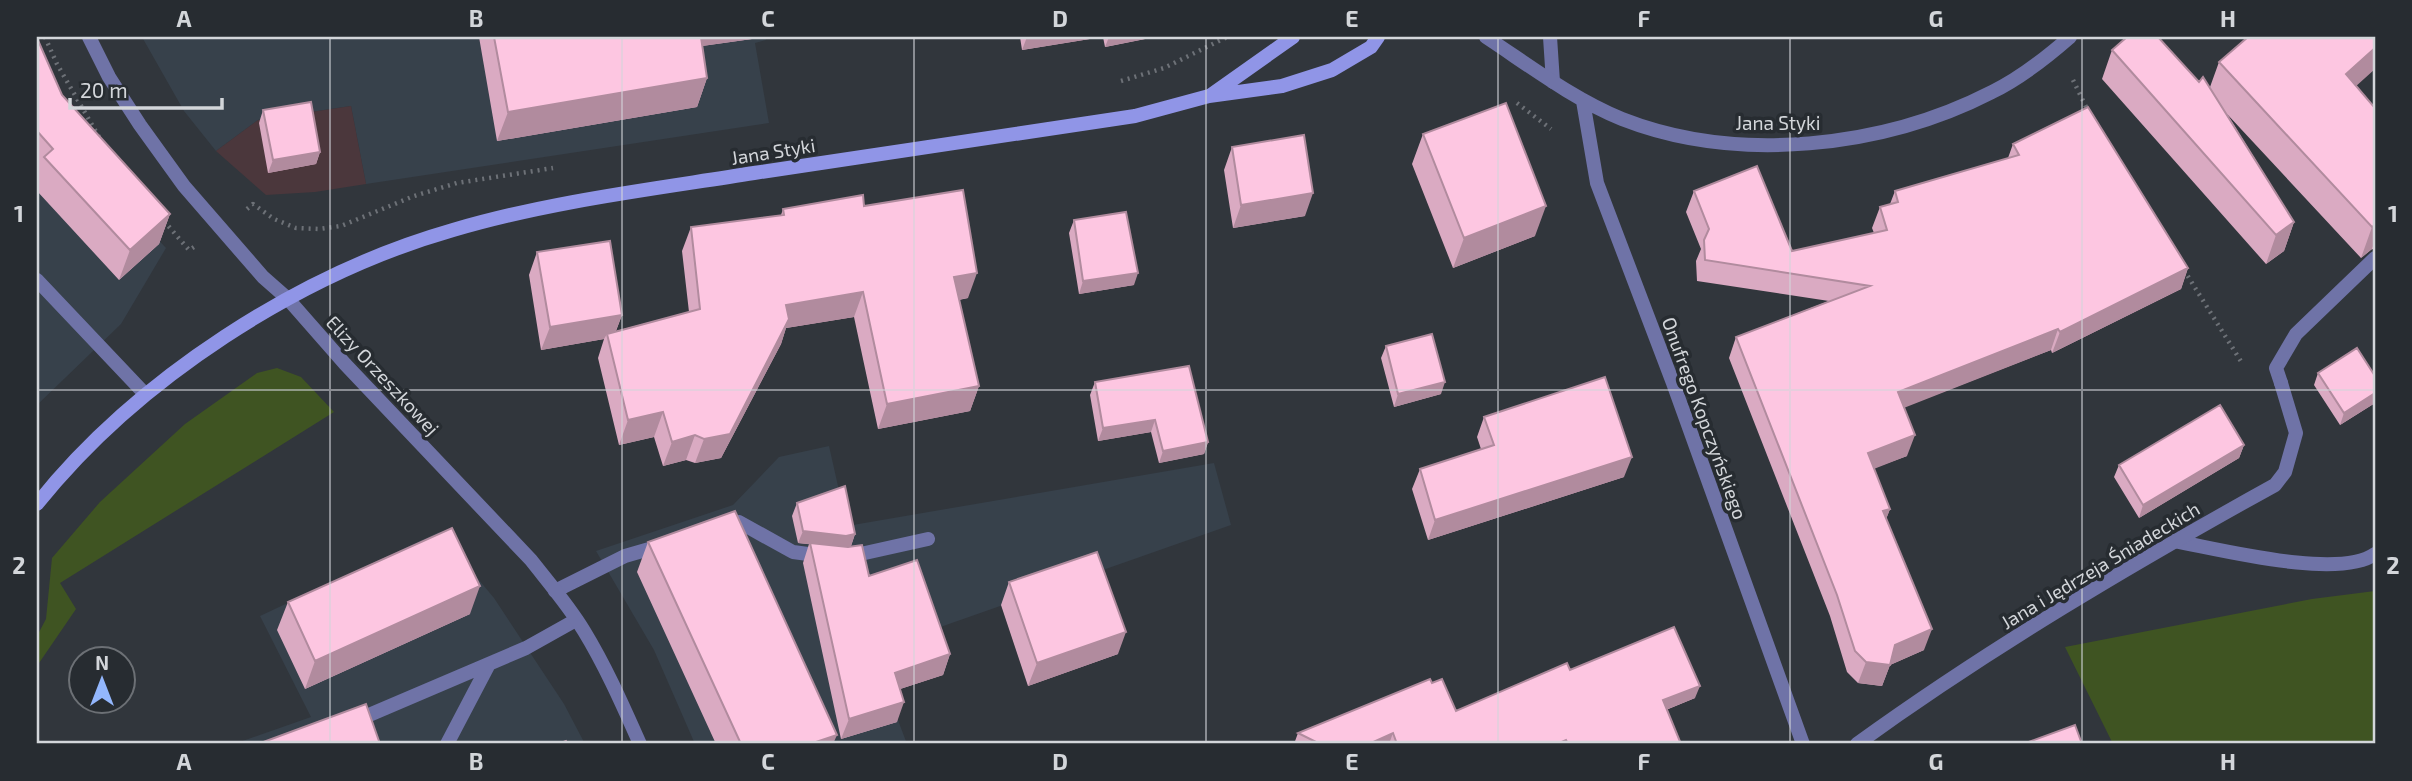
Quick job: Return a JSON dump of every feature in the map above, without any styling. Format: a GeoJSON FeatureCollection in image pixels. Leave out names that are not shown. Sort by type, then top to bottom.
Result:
{"type":"FeatureCollection","features":[{"type":"Feature","properties":{"kind":"street","name":"Elizy Orzeszkowej"},"geometry":{"type":"LineString","coordinates":[[89,37],[109,77],[184,186],[263,277],[288,299],[345,364],[531,560],[576,620],[611,679],[640,744]]}},
{"type":"Feature","properties":{"kind":"street","name":"Jana Styki"},"geometry":{"type":"LineString","coordinates":[[1209,96],[1293,37]]}},
{"type":"Feature","properties":{"kind":"street","name":"Jana Styki"},"geometry":{"type":"LineString","coordinates":[[37,504],[58,477],[145,394],[231,332],[349,268],[423,239],[542,209],[649,189],[1135,116],[1209,96],[1282,86],[1332,70],[1371,47],[1378,37]]}},
{"type":"Feature","properties":{"kind":"street","name":"Jana Styki"},"geometry":{"type":"LineString","coordinates":[[1486,37],[1583,101],[1623,119],[1665,132],[1710,140],[1776,145],[1821,143],[1863,136],[1942,113],[1992,92],[2035,66],[2070,37]]}},
{"type":"Feature","properties":{"kind":"street"},"geometry":{"type":"LineString","coordinates":[[1550,37],[1553,82]]}},
{"type":"Feature","properties":{"kind":"street","name":"Onufrego Kopczyńskiego"},"geometry":{"type":"LineString","coordinates":[[1583,101],[1597,183],[1673,383],[1803,744]]}},
{"type":"Feature","properties":{"kind":"street"},"geometry":{"type":"LineString","coordinates":[[2281,383],[2276,369],[2296,334],[2375,258]]}},
{"type":"Feature","properties":{"kind":"street"},"geometry":{"type":"LineString","coordinates":[[37,280],[145,394]]}},
{"type":"Feature","properties":{"kind":"street","name":"Jana i Jędrzeja Śniadeckich"},"geometry":{"type":"LineString","coordinates":[[1857,744],[1966,669],[2174,541],[2275,485],[2285,472],[2296,433],[2281,383]]}},
{"type":"Feature","properties":{"kind":"street"},"geometry":{"type":"LineString","coordinates":[[714,530],[740,522],[793,552],[842,558],[928,539]]}},
{"type":"Feature","properties":{"kind":"street"},"geometry":{"type":"LineString","coordinates":[[555,591],[625,556],[676,541]]}},
{"type":"Feature","properties":{"kind":"street"},"geometry":{"type":"LineString","coordinates":[[2174,541],[2304,564],[2342,564],[2375,554]]}},
{"type":"Feature","properties":{"kind":"street"},"geometry":{"type":"LineString","coordinates":[[344,724],[526,648],[576,620]]}},
{"type":"Feature","properties":{"kind":"street"},"geometry":{"type":"LineString","coordinates":[[447,744],[489,664]]}},
{"type":"Feature","properties":{"kind":"path"},"geometry":{"type":"LineString","coordinates":[[2057,48],[2092,119]]}},
{"type":"Feature","properties":{"kind":"path"},"geometry":{"type":"LineString","coordinates":[[1511,99],[1550,128],[1556,139]]}},
{"type":"Feature","properties":{"kind":"path"},"geometry":{"type":"LineString","coordinates":[[2184,269],[2245,369],[2281,383]]}},
{"type":"Feature","properties":{"kind":"shaded area"},"geometry":{"type":"Polygon","coordinates":[[[142,37],[765,37],[766,40],[755,43],[769,123],[366,184],[351,106],[258,120],[216,151],[184,111],[142,37]]]}},
{"type":"Feature","properties":{"kind":"shaded area"},"geometry":{"type":"Polygon","coordinates":[[[37,93],[51,126],[166,248],[121,324],[37,405],[37,93]]]}},
{"type":"Feature","properties":{"kind":"shaded area"},"geometry":{"type":"Polygon","coordinates":[[[351,106],[366,184],[315,192],[266,195],[216,151],[258,120],[351,106]]]}},
{"type":"Feature","properties":{"kind":"shaded area"},"geometry":{"type":"Polygon","coordinates":[[[829,446],[847,526],[1214,463],[1231,525],[872,651],[907,744],[695,744],[654,650],[596,551],[733,505],[779,457],[829,446]]]}},
{"type":"Feature","properties":{"kind":"shaded area"},"geometry":{"type":"Polygon","coordinates":[[[439,532],[494,598],[564,704],[585,744],[234,744],[311,717],[260,616],[439,532]]]}},
{"type":"Feature","properties":{"kind":"green space"},"geometry":{"type":"Polygon","coordinates":[[[277,368],[301,377],[334,412],[60,583],[76,609],[37,666],[37,636],[46,619],[52,558],[100,502],[185,424],[257,373],[277,368]]]}},
{"type":"Feature","properties":{"kind":"green space"},"geometry":{"type":"Polygon","coordinates":[[[2375,591],[2375,744],[2113,744],[2065,647],[2312,599],[2375,591]]]}},
{"type":"Feature","properties":{"kind":"building"},"geometry":{"type":"Polygon","coordinates":[[[494,37],[701,37],[707,78],[508,112],[494,37]]]}},
{"type":"Feature","properties":{"kind":"building"},"geometry":{"type":"Polygon","coordinates":[[[2127,37],[2158,37],[2199,82],[2203,77],[2294,222],[2276,235],[2112,50],[2127,37]]]}},
{"type":"Feature","properties":{"kind":"building"},"geometry":{"type":"Polygon","coordinates":[[[2248,37],[2375,37],[2375,48],[2346,74],[2375,108],[2375,225],[2372,227],[2219,62],[2248,37]]]}},
{"type":"Feature","properties":{"kind":"building"},"geometry":{"type":"Polygon","coordinates":[[[37,38],[62,95],[170,214],[130,250],[44,157],[53,149],[37,131],[37,38]]]}},
{"type":"Feature","properties":{"kind":"building"},"geometry":{"type":"Polygon","coordinates":[[[311,102],[320,152],[273,160],[263,110],[311,102]]]}},
{"type":"Feature","properties":{"kind":"building"},"geometry":{"type":"Polygon","coordinates":[[[1506,103],[1546,206],[1464,238],[1423,134],[1506,103]]]}},
{"type":"Feature","properties":{"kind":"building"},"geometry":{"type":"Polygon","coordinates":[[[2088,107],[2188,268],[2060,332],[2058,329],[1898,392],[1915,435],[1868,453],[1890,509],[1883,511],[1932,629],[1895,645],[1890,665],[1866,662],[1855,651],[1837,595],[1736,337],[1870,286],[1705,260],[1704,240],[1709,229],[1694,191],[1757,166],[1792,251],[1887,230],[1880,207],[1898,202],[1895,191],[2019,155],[2013,144],[2088,107]]]}},
{"type":"Feature","properties":{"kind":"building"},"geometry":{"type":"Polygon","coordinates":[[[1304,135],[1313,193],[1241,205],[1232,147],[1304,135]]]}},
{"type":"Feature","properties":{"kind":"building"},"geometry":{"type":"Polygon","coordinates":[[[963,190],[977,273],[954,277],[979,386],[887,404],[863,292],[786,305],[789,319],[730,434],[704,439],[695,435],[672,442],[663,412],[628,420],[607,334],[700,309],[691,227],[784,215],[783,209],[863,195],[864,206],[963,190]]]}},
{"type":"Feature","properties":{"kind":"building"},"geometry":{"type":"Polygon","coordinates":[[[1126,212],[1138,273],[1083,281],[1074,220],[1126,212]]]}},
{"type":"Feature","properties":{"kind":"building"},"geometry":{"type":"Polygon","coordinates":[[[610,241],[622,315],[550,327],[537,252],[610,241]]]}},
{"type":"Feature","properties":{"kind":"building"},"geometry":{"type":"Polygon","coordinates":[[[1432,334],[1445,382],[1398,394],[1386,346],[1432,334]]]}},
{"type":"Feature","properties":{"kind":"building"},"geometry":{"type":"Polygon","coordinates":[[[2357,348],[2375,376],[2375,393],[2344,413],[2318,373],[2357,348]]]}},
{"type":"Feature","properties":{"kind":"building"},"geometry":{"type":"Polygon","coordinates":[[[1189,366],[1208,442],[1163,451],[1155,420],[1103,428],[1095,382],[1189,366]]]}},
{"type":"Feature","properties":{"kind":"building"},"geometry":{"type":"Polygon","coordinates":[[[1605,377],[1632,457],[1435,520],[1420,469],[1494,445],[1484,417],[1605,377]]]}},
{"type":"Feature","properties":{"kind":"building"},"geometry":{"type":"Polygon","coordinates":[[[2220,405],[2244,445],[2143,505],[2119,465],[2220,405]]]}},
{"type":"Feature","properties":{"kind":"building"},"geometry":{"type":"Polygon","coordinates":[[[845,486],[855,534],[846,536],[803,531],[797,503],[845,486]]]}},
{"type":"Feature","properties":{"kind":"building"},"geometry":{"type":"Polygon","coordinates":[[[735,511],[837,735],[810,744],[741,744],[648,542],[735,511]]]}},
{"type":"Feature","properties":{"kind":"building"},"geometry":{"type":"Polygon","coordinates":[[[452,528],[480,586],[315,661],[288,602],[452,528]]]}},
{"type":"Feature","properties":{"kind":"building"},"geometry":{"type":"Polygon","coordinates":[[[810,543],[848,547],[862,545],[869,576],[917,560],[950,654],[895,673],[904,702],[849,719],[810,543]]]}},
{"type":"Feature","properties":{"kind":"building"},"geometry":{"type":"Polygon","coordinates":[[[1097,552],[1126,632],[1037,663],[1009,582],[1097,552]]]}},
{"type":"Feature","properties":{"kind":"building"},"geometry":{"type":"Polygon","coordinates":[[[1674,627],[1700,686],[1663,700],[1681,744],[1568,744],[1566,740],[1557,744],[1397,744],[1393,733],[1369,744],[1320,744],[1298,733],[1430,679],[1432,683],[1442,679],[1456,711],[1567,663],[1570,670],[1674,627]]]}},
{"type":"Feature","properties":{"kind":"building"},"geometry":{"type":"Polygon","coordinates":[[[366,704],[380,744],[258,744],[366,704]]]}},
{"type":"Feature","properties":{"kind":"building"},"geometry":{"type":"Polygon","coordinates":[[[2075,725],[2082,744],[2023,744],[2075,725]]]}}]}
